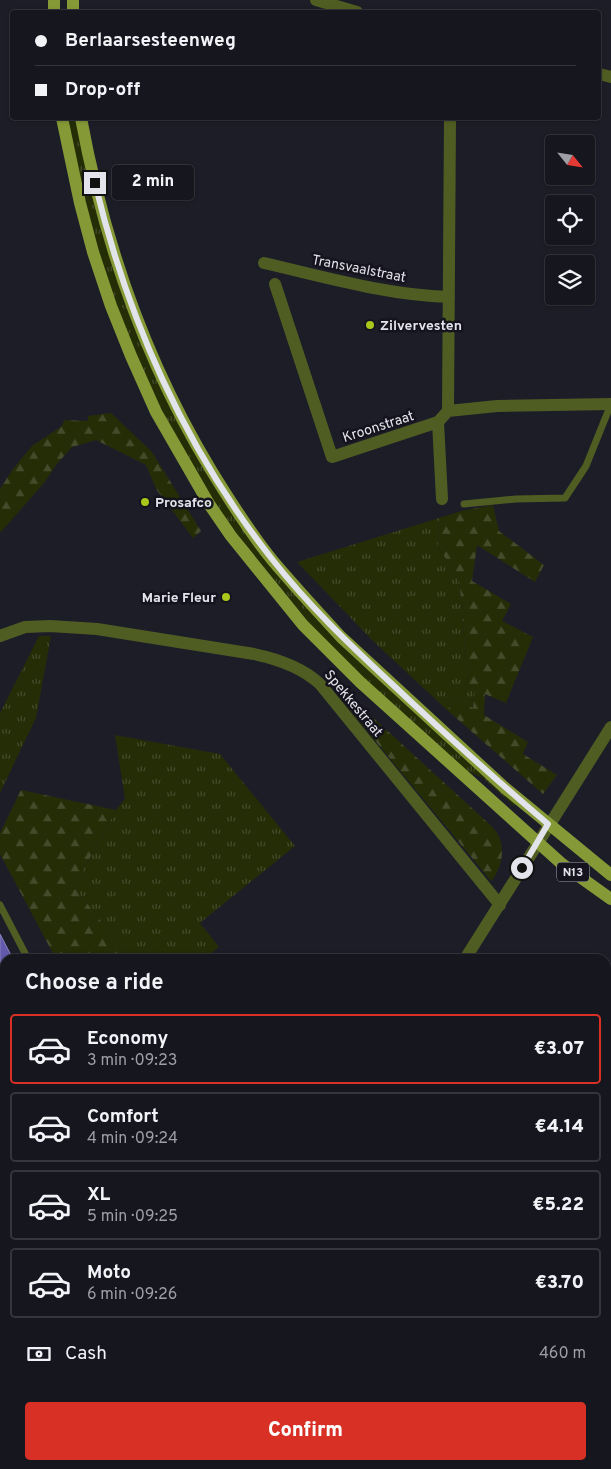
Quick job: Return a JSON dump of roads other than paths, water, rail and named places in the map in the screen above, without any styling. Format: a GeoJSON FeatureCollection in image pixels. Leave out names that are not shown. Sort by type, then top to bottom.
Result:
{"type":"FeatureCollection","features":[{"type":"Feature","properties":{"kind":"main road"},"geometry":{"type":"LineString","coordinates":[[62,120],[80,203],[93,252],[111,306],[156,412],[209,504],[257,570],[303,625],[360,682],[538,842]]}},
{"type":"Feature","properties":{"kind":"main road"},"geometry":{"type":"LineString","coordinates":[[81,120],[99,199],[128,299],[148,350],[164,382],[192,437],[225,492],[272,560],[341,637],[548,824]]}},
{"type":"Feature","properties":{"kind":"main road","name":"N13"},"geometry":{"type":"LineString","coordinates":[[548,824],[611,875]]}},
{"type":"Feature","properties":{"kind":"main road","name":"N13"},"geometry":{"type":"LineString","coordinates":[[538,842],[562,864],[611,899]]}},
{"type":"Feature","properties":{"kind":"street"},"geometry":{"type":"LineString","coordinates":[[316,0],[350,10]]}},
{"type":"Feature","properties":{"kind":"street"},"geometry":{"type":"LineString","coordinates":[[450,120],[448,411],[498,406],[611,404]]}},
{"type":"Feature","properties":{"kind":"street","name":"Transvaalstraat"},"geometry":{"type":"LineString","coordinates":[[264,263],[326,279],[423,296],[449,297]]}},
{"type":"Feature","properties":{"kind":"street","name":"Kroonstraat"},"geometry":{"type":"LineString","coordinates":[[275,284],[332,457],[438,422],[448,411]]}},
{"type":"Feature","properties":{"kind":"street"},"geometry":{"type":"LineString","coordinates":[[438,422],[442,499]]}},
{"type":"Feature","properties":{"kind":"street","name":"Spekkestraat"},"geometry":{"type":"LineString","coordinates":[[0,636],[25,627],[50,626],[97,629],[254,654],[277,660],[305,672],[320,684],[500,905]]}},
{"type":"Feature","properties":{"kind":"street"},"geometry":{"type":"LineString","coordinates":[[468,954],[611,726]]}},
{"type":"Feature","properties":{"kind":"lane"},"geometry":{"type":"LineString","coordinates":[[464,504],[516,499],[565,498],[586,466],[611,404]]}},
{"type":"Feature","properties":{"kind":"lane"},"geometry":{"type":"LineString","coordinates":[[0,904],[25,954]]}},
{"type":"Feature","properties":{"kind":"place","name":"Zilvervesten"},"geometry":{"type":"Point","coordinates":[370,325]}},
{"type":"Feature","properties":{"kind":"place","name":"Prosafco"},"geometry":{"type":"Point","coordinates":[145,502]}},
{"type":"Feature","properties":{"kind":"place","name":"Marie Fleur"},"geometry":{"type":"Point","coordinates":[226,597]}}]}
